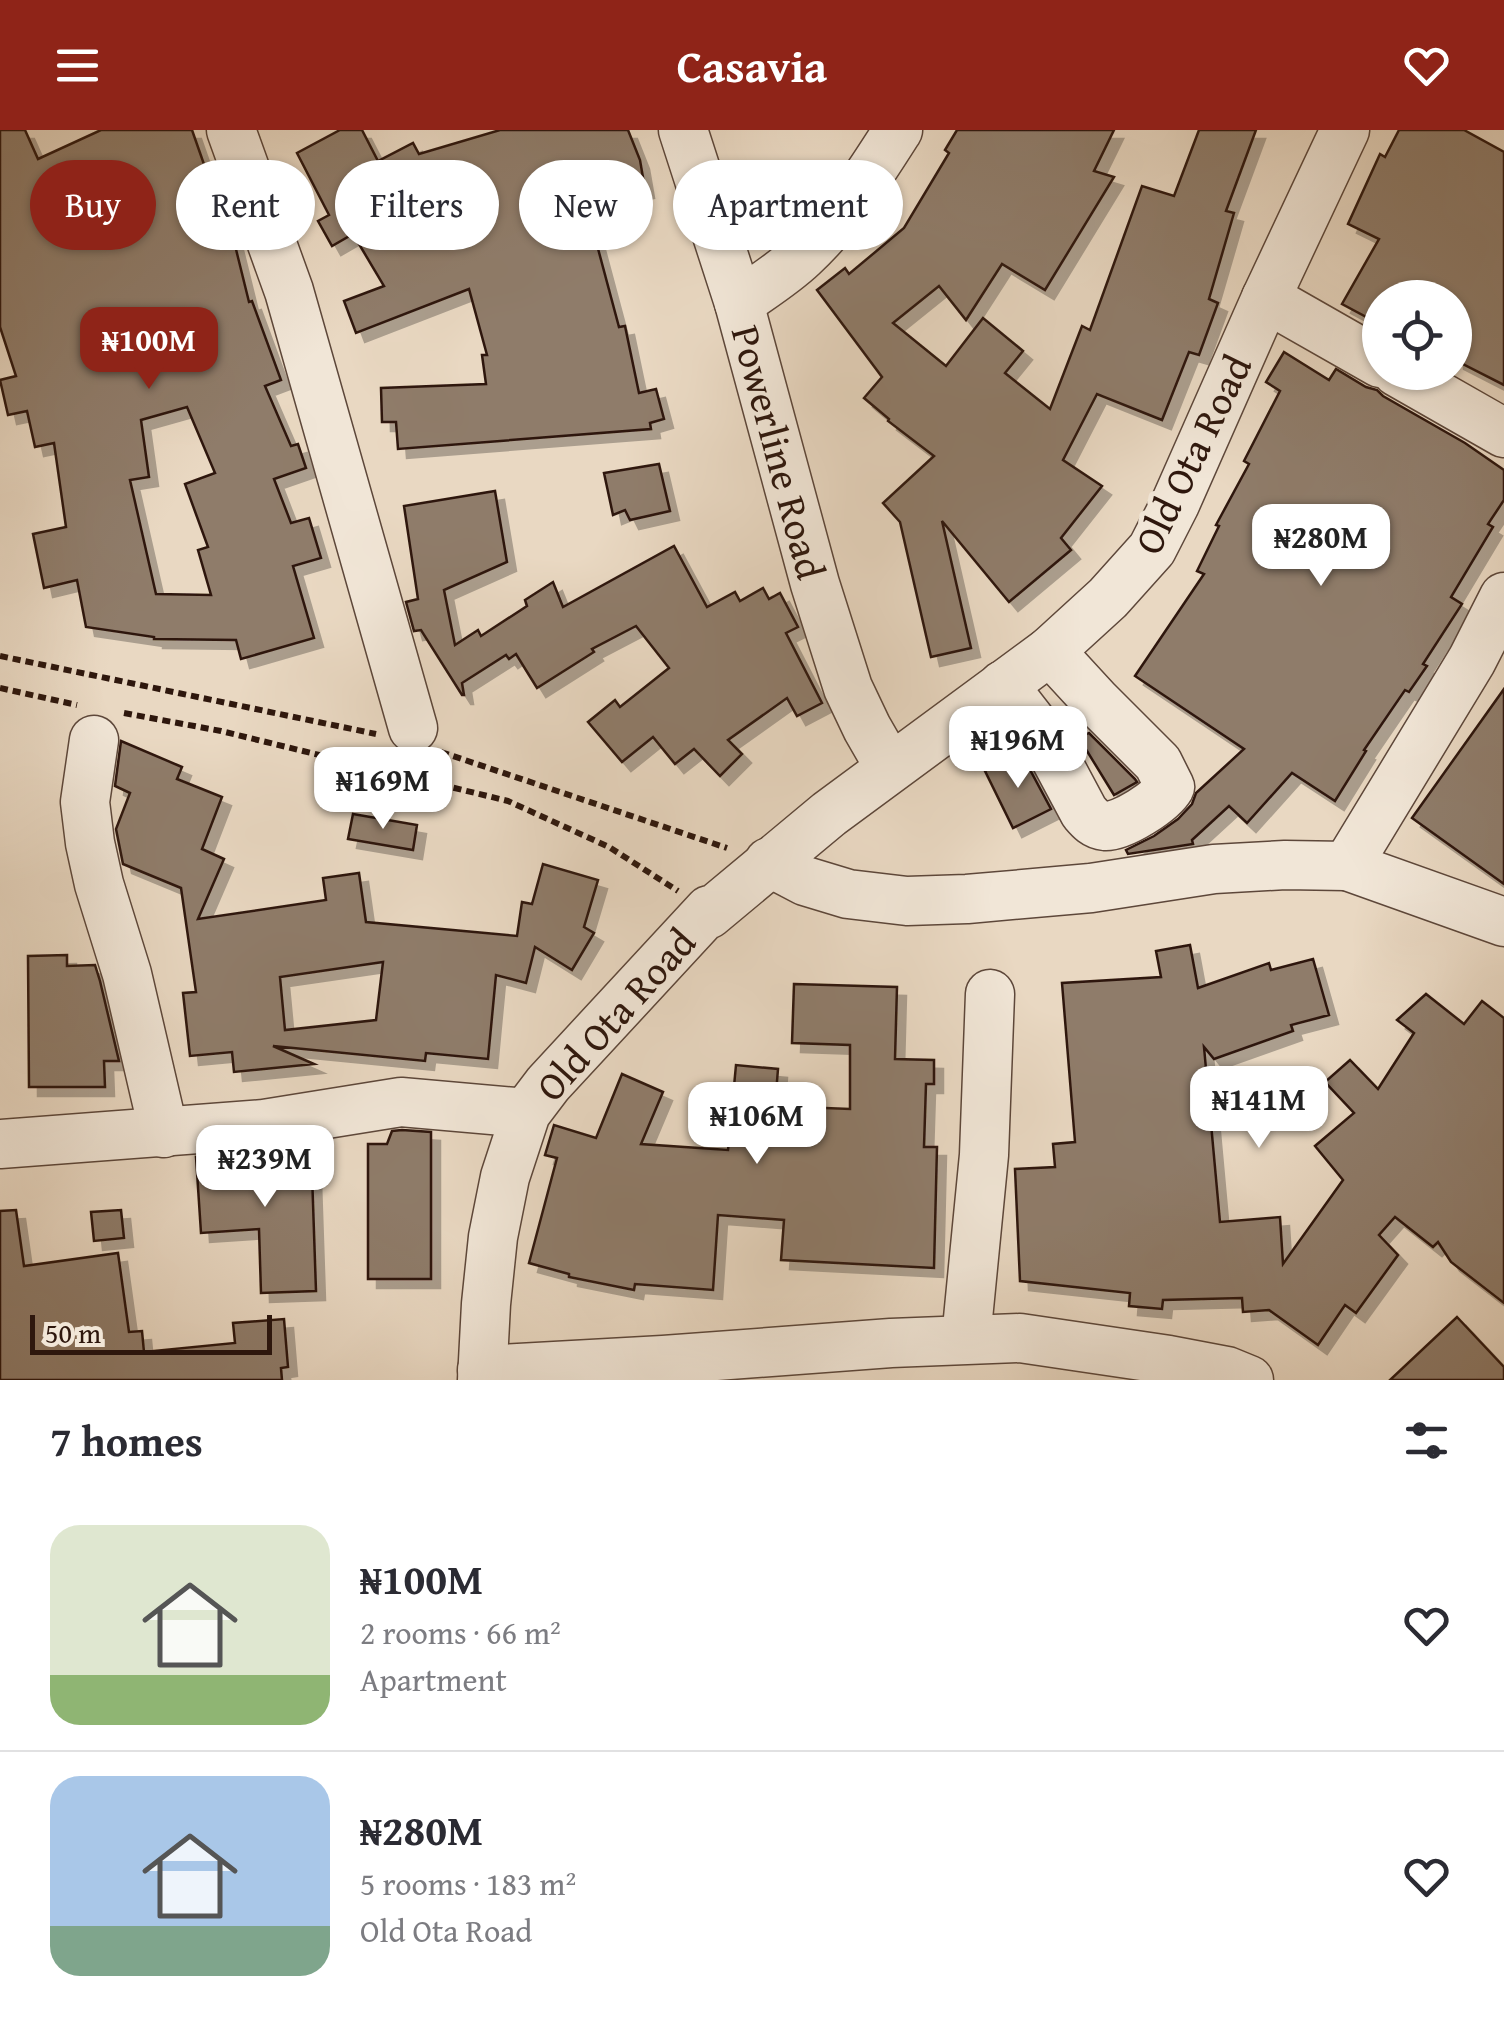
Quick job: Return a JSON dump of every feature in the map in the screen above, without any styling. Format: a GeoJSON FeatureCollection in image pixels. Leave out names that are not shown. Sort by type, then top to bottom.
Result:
{"type":"FeatureCollection","features":[{"type":"Feature","properties":{"kind":"street"},"geometry":{"type":"LineString","coordinates":[[231,130],[290,292],[413,728]]}},
{"type":"Feature","properties":{"kind":"street","name":"Powerline Road"},"geometry":{"type":"LineString","coordinates":[[683,130],[739,303],[814,584],[848,688],[890,768]]}},
{"type":"Feature","properties":{"kind":"street"},"geometry":{"type":"LineString","coordinates":[[739,303],[804,254],[859,190],[898,130]]}},
{"type":"Feature","properties":{"kind":"street","name":"Old Ota Road"},"geometry":{"type":"LineString","coordinates":[[482,1375],[493,1237],[504,1178],[526,1114],[559,1072],[709,912],[890,768],[1050,651],[1108,598],[1152,549],[1345,130]]}},
{"type":"Feature","properties":{"kind":"street"},"geometry":{"type":"LineString","coordinates":[[1266,298],[1362,353]]}},
{"type":"Feature","properties":{"kind":"street"},"geometry":{"type":"LineString","coordinates":[[1428,390],[1504,434]]}},
{"type":"Feature","properties":{"kind":"street"},"geometry":{"type":"LineString","coordinates":[[1347,866],[1472,660],[1504,597]]}},
{"type":"Feature","properties":{"kind":"street"},"geometry":{"type":"LineString","coordinates":[[1003,685],[1045,739],[1084,812],[1097,824],[1119,824],[1156,802],[1170,787],[1158,763],[1050,651]]}},
{"type":"Feature","properties":{"kind":"street"},"geometry":{"type":"LineString","coordinates":[[1045,739],[1096,701]]}},
{"type":"Feature","properties":{"kind":"street"},"geometry":{"type":"LineString","coordinates":[[98,720],[86,802],[90,843],[127,974],[164,1134]]}},
{"type":"Feature","properties":{"kind":"street"},"geometry":{"type":"LineString","coordinates":[[761,869],[848,894],[907,902],[1091,888],[1214,869],[1347,866],[1504,922]]}},
{"type":"Feature","properties":{"kind":"street"},"geometry":{"type":"LineString","coordinates":[[966,1340],[984,1154],[990,994]]}},
{"type":"Feature","properties":{"kind":"street"},"geometry":{"type":"LineString","coordinates":[[0,1144],[264,1124],[401,1102],[526,1114]]}},
{"type":"Feature","properties":{"kind":"street"},"geometry":{"type":"LineString","coordinates":[[482,1375],[664,1370],[891,1342],[966,1340],[1022,1359],[1169,1360],[1227,1370],[1250,1380]]}},
{"type":"Feature","properties":{"kind":"path"},"geometry":{"type":"LineString","coordinates":[[0,688],[98,720],[222,730],[508,800],[609,847],[709,912]]}},
{"type":"Feature","properties":{"kind":"building"},"geometry":{"type":"Polygon","coordinates":[[[0,130],[25,130],[38,159],[101,130],[192,130],[202,160],[176,160],[176,250],[236,250],[249,302],[252,301],[281,380],[265,386],[291,446],[298,444],[306,468],[274,479],[291,523],[309,518],[321,558],[293,566],[314,638],[241,659],[236,640],[154,639],[86,627],[77,580],[44,588],[33,534],[66,527],[54,443],[35,447],[27,411],[8,415],[0,380],[16,376],[0,327],[0,130]],[[187,407],[141,420],[149,477],[130,480],[156,594],[211,595],[198,550],[208,547],[185,484],[215,473],[187,407]]]}},
{"type":"Feature","properties":{"kind":"building"},"geometry":{"type":"Polygon","coordinates":[[[340,130],[362,130],[377,160],[335,160],[332,246],[318,221],[329,215],[315,188],[315,160],[301,160],[297,153],[340,130]]]}},
{"type":"Feature","properties":{"kind":"building"},"geometry":{"type":"Polygon","coordinates":[[[500,130],[628,130],[640,160],[519,160],[519,250],[598,250],[619,327],[625,326],[639,393],[656,389],[664,419],[650,423],[651,429],[398,449],[396,422],[382,422],[381,388],[486,384],[482,355],[487,355],[469,289],[356,333],[344,301],[384,286],[363,250],[499,250],[499,160],[380,160],[413,143],[419,154],[500,130]]]}},
{"type":"Feature","properties":{"kind":"building"},"geometry":{"type":"Polygon","coordinates":[[[957,130],[1114,130],[1094,171],[1114,177],[1045,290],[1002,264],[966,320],[939,286],[893,323],[946,366],[983,318],[1023,351],[1005,373],[1050,409],[1082,326],[1090,330],[1142,186],[1174,196],[1199,130],[1256,130],[1226,211],[1234,213],[1209,299],[1218,303],[1199,355],[1189,352],[1162,420],[1097,394],[1063,460],[1102,486],[1061,538],[1071,550],[1009,602],[942,521],[971,648],[931,657],[900,522],[883,503],[934,456],[864,398],[882,377],[817,290],[845,268],[849,274],[878,250],[903,250],[903,229],[949,153],[945,150],[957,130]]]}},
{"type":"Feature","properties":{"kind":"building"},"geometry":{"type":"Polygon","coordinates":[[[1399,130],[1464,130],[1504,152],[1504,385],[1472,369],[1472,280],[1362,280],[1362,315],[1342,304],[1379,239],[1348,224],[1380,154],[1385,157],[1399,130]]]}},
{"type":"Feature","properties":{"kind":"building"},"geometry":{"type":"Polygon","coordinates":[[[1284,352],[1329,380],[1336,369],[1362,385],[1362,390],[1377,390],[1504,470],[1504,500],[1488,524],[1493,527],[1451,597],[1462,604],[1423,664],[1427,666],[1409,692],[1405,690],[1364,750],[1335,801],[1292,773],[1247,823],[1229,806],[1192,840],[1193,844],[1128,854],[1126,850],[1178,819],[1196,793],[1244,749],[1135,676],[1204,574],[1197,571],[1219,526],[1216,525],[1249,464],[1244,461],[1280,391],[1266,382],[1284,352]]]}},
{"type":"Feature","properties":{"kind":"building"},"geometry":{"type":"Polygon","coordinates":[[[659,464],[670,511],[630,520],[625,510],[613,515],[604,473],[659,464]]]}},
{"type":"Feature","properties":{"kind":"building"},"geometry":{"type":"Polygon","coordinates":[[[495,491],[507,562],[444,590],[455,645],[478,630],[481,636],[527,606],[525,600],[553,582],[563,607],[674,546],[707,607],[735,592],[740,601],[763,588],[769,599],[780,593],[798,627],[786,633],[822,703],[797,716],[787,698],[728,740],[742,754],[720,776],[694,749],[675,764],[653,737],[622,762],[588,722],[615,700],[620,707],[669,668],[636,626],[592,649],[594,652],[537,688],[516,654],[509,659],[506,655],[462,683],[462,695],[421,630],[414,631],[406,602],[418,599],[404,506],[495,491]]]}},
{"type":"Feature","properties":{"kind":"building"},"geometry":{"type":"Polygon","coordinates":[[[1504,689],[1504,884],[1412,818],[1504,689]]]}},
{"type":"Feature","properties":{"kind":"building"},"geometry":{"type":"Polygon","coordinates":[[[1089,733],[1137,782],[1114,795],[1079,738],[1089,733]]]}},
{"type":"Feature","properties":{"kind":"building"},"geometry":{"type":"Polygon","coordinates":[[[121,741],[182,767],[177,779],[222,797],[202,849],[224,859],[198,919],[326,900],[323,878],[359,873],[366,922],[517,936],[522,902],[532,904],[543,864],[598,880],[584,927],[594,933],[572,970],[535,947],[526,983],[496,975],[488,1059],[426,1053],[425,1061],[273,1046],[314,1064],[234,1072],[232,1052],[190,1056],[183,993],[196,992],[181,888],[123,864],[116,829],[130,793],[115,786],[121,741]],[[383,962],[280,977],[285,1030],[376,1020],[383,962]]]}},
{"type":"Feature","properties":{"kind":"building"},"geometry":{"type":"Polygon","coordinates":[[[1021,753],[1051,809],[1013,828],[985,771],[1021,753]]]}},
{"type":"Feature","properties":{"kind":"building"},"geometry":{"type":"Polygon","coordinates":[[[353,814],[417,825],[413,850],[348,839],[353,814]]]}},
{"type":"Feature","properties":{"kind":"building"},"geometry":{"type":"Polygon","coordinates":[[[1190,945],[1198,988],[1269,963],[1271,970],[1313,959],[1329,1015],[1291,1025],[1293,1031],[1214,1059],[1204,1047],[1220,1222],[1280,1217],[1283,1264],[1343,1180],[1315,1146],[1354,1113],[1325,1082],[1350,1060],[1378,1089],[1414,1033],[1397,1020],[1426,994],[1464,1024],[1482,1001],[1504,1018],[1504,1303],[1451,1262],[1438,1242],[1433,1247],[1395,1217],[1379,1235],[1398,1255],[1356,1313],[1345,1305],[1318,1345],[1269,1310],[1243,1312],[1242,1298],[1163,1300],[1162,1309],[1129,1306],[1130,1293],[1020,1281],[1015,1169],[1055,1167],[1053,1144],[1075,1142],[1062,983],[1161,977],[1156,951],[1190,945]]]}},
{"type":"Feature","properties":{"kind":"building"},"geometry":{"type":"Polygon","coordinates":[[[67,955],[67,966],[95,965],[119,1061],[104,1061],[105,1087],[29,1087],[28,956],[67,955]]]}},
{"type":"Feature","properties":{"kind":"building"},"geometry":{"type":"Polygon","coordinates":[[[794,984],[897,987],[895,1059],[934,1060],[934,1084],[926,1084],[924,1147],[937,1147],[934,1268],[781,1260],[784,1220],[718,1215],[713,1290],[635,1284],[634,1290],[569,1277],[529,1263],[557,1158],[545,1155],[554,1125],[596,1138],[622,1074],[663,1092],[641,1144],[728,1150],[736,1065],[778,1069],[775,1106],[850,1109],[850,1045],[792,1043],[794,984]]]}},
{"type":"Feature","properties":{"kind":"building"},"geometry":{"type":"Polygon","coordinates":[[[392,1131],[431,1132],[431,1279],[368,1279],[368,1144],[387,1144],[392,1131]]]}},
{"type":"Feature","properties":{"kind":"building"},"geometry":{"type":"Polygon","coordinates":[[[311,1144],[316,1291],[261,1293],[259,1229],[201,1233],[196,1157],[311,1144]]]}},
{"type":"Feature","properties":{"kind":"building"},"geometry":{"type":"Polygon","coordinates":[[[16,1210],[24,1266],[118,1253],[129,1332],[142,1331],[144,1352],[235,1343],[233,1323],[284,1319],[288,1367],[281,1368],[282,1380],[0,1380],[0,1211],[16,1210]]]}},
{"type":"Feature","properties":{"kind":"building"},"geometry":{"type":"Polygon","coordinates":[[[121,1210],[124,1238],[94,1241],[91,1212],[121,1210]]]}},
{"type":"Feature","properties":{"kind":"building"},"geometry":{"type":"Polygon","coordinates":[[[1457,1317],[1504,1367],[1504,1380],[1390,1380],[1457,1317]]]}}]}
